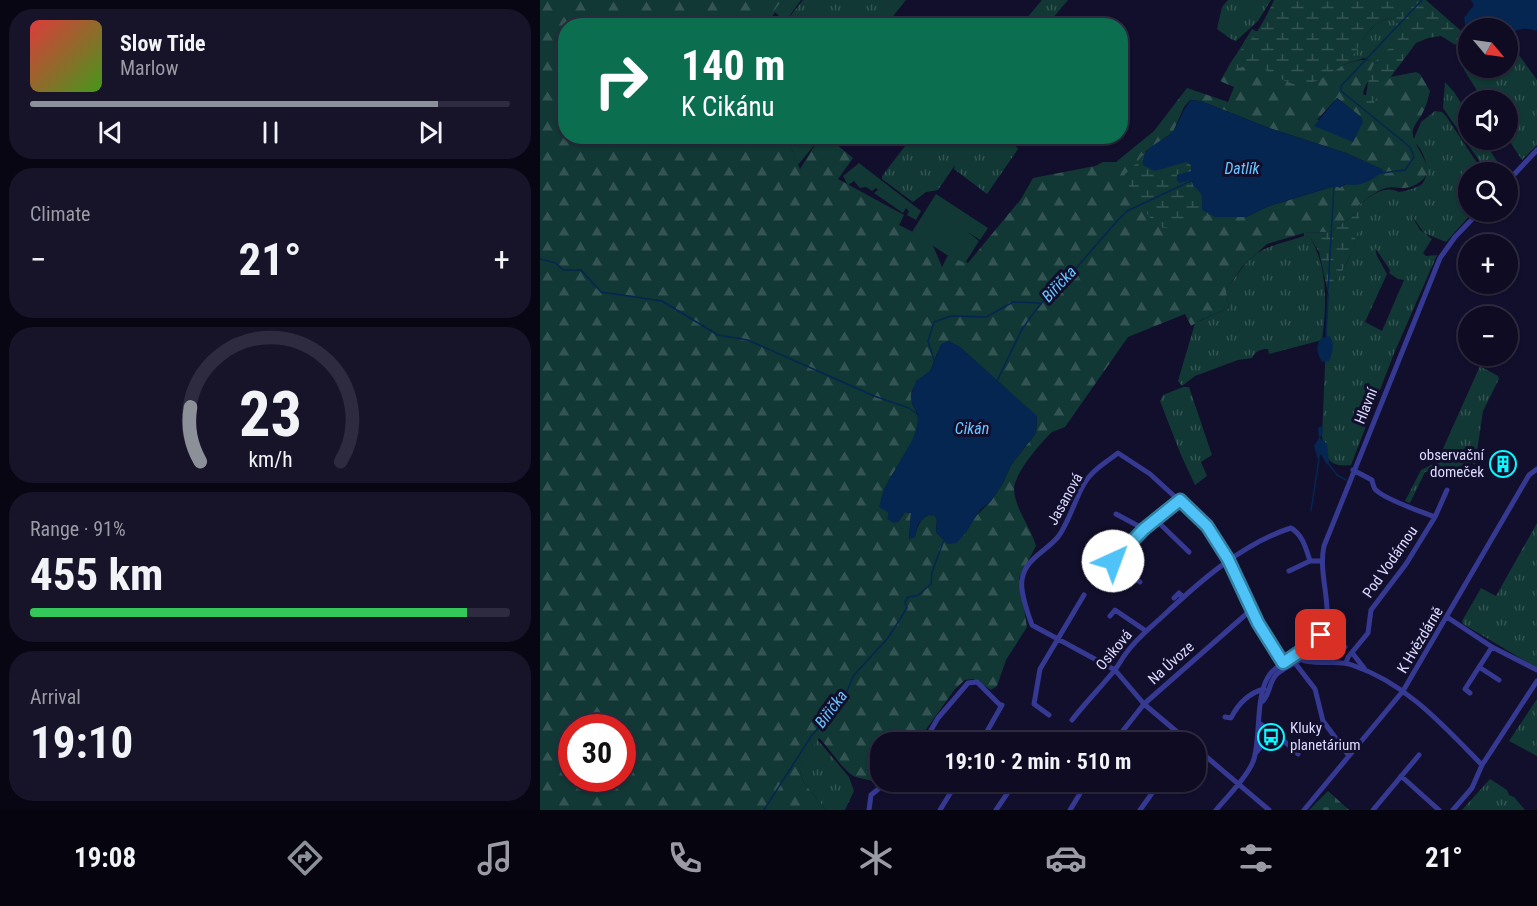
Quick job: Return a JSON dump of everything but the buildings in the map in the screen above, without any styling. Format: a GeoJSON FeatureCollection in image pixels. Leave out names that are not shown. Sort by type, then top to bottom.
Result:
{"type":"FeatureCollection","features":[{"type":"Feature","properties":{"kind":"street"},"geometry":{"type":"LineString","coordinates":[[1518,171],[1537,150]]}},
{"type":"Feature","properties":{"kind":"street","name":"Hlavní"},"geometry":{"type":"LineString","coordinates":[[1326,625],[1321,561],[1324,546],[1440,258],[1469,222]]}},
{"type":"Feature","properties":{"kind":"street","name":"Jasanová"},"geometry":{"type":"LineString","coordinates":[[1058,639],[1032,624],[1021,580],[1028,565],[1058,537],[1085,482],[1118,453],[1150,474],[1180,500]]}},
{"type":"Feature","properties":{"kind":"street","name":"K Hvězdárně"},"geometry":{"type":"LineString","coordinates":[[1304,810],[1403,691],[1529,475],[1537,469]]}},
{"type":"Feature","properties":{"kind":"street","name":"Pod Vodárnou"},"geometry":{"type":"LineString","coordinates":[[1353,470],[1372,480],[1375,489],[1380,493],[1435,517]]}},
{"type":"Feature","properties":{"kind":"street","name":"Pod Vodárnou"},"geometry":{"type":"LineString","coordinates":[[1346,663],[1350,654],[1353,654],[1368,633],[1371,610],[1406,564],[1435,517],[1447,490]]}},
{"type":"Feature","properties":{"kind":"street"},"geometry":{"type":"LineString","coordinates":[[1104,568],[1144,529],[1180,500],[1207,526],[1229,560],[1258,623],[1283,663]]}},
{"type":"Feature","properties":{"kind":"street"},"geometry":{"type":"LineString","coordinates":[[1116,514],[1144,529]]}},
{"type":"Feature","properties":{"kind":"street"},"geometry":{"type":"LineString","coordinates":[[1156,520],[1190,552]]}},
{"type":"Feature","properties":{"kind":"street"},"geometry":{"type":"LineString","coordinates":[[1146,631],[1198,583],[1229,560],[1275,533],[1291,528],[1302,538],[1310,561]]}},
{"type":"Feature","properties":{"kind":"street"},"geometry":{"type":"LineString","coordinates":[[1090,561],[1113,561],[1140,582]]}},
{"type":"Feature","properties":{"kind":"street"},"geometry":{"type":"LineString","coordinates":[[1289,571],[1310,561],[1321,561]]}},
{"type":"Feature","properties":{"kind":"street"},"geometry":{"type":"LineString","coordinates":[[1174,598],[1179,592],[1183,597]]}},
{"type":"Feature","properties":{"kind":"street"},"geometry":{"type":"LineString","coordinates":[[1048,715],[1034,704],[1040,669],[1084,595]]}},
{"type":"Feature","properties":{"kind":"street","name":"Na Úvoze"},"geometry":{"type":"LineString","coordinates":[[1122,732],[1144,704],[1252,609]]}},
{"type":"Feature","properties":{"kind":"street","name":"Osiková"},"geometry":{"type":"LineString","coordinates":[[1072,720],[1091,694],[1115,670],[1127,651],[1146,631],[1115,610],[1110,616]]}},
{"type":"Feature","properties":{"kind":"street"},"geometry":{"type":"LineString","coordinates":[[1447,618],[1492,647],[1537,670]]}},
{"type":"Feature","properties":{"kind":"street"},"geometry":{"type":"LineString","coordinates":[[1216,810],[1251,767],[1255,754],[1264,689],[1270,675],[1319,638],[1326,625],[1332,629],[1333,634],[1345,647]]}},
{"type":"Feature","properties":{"kind":"street"},"geometry":{"type":"LineString","coordinates":[[1058,639],[1115,670],[1144,704],[1177,732]]}},
{"type":"Feature","properties":{"kind":"street"},"geometry":{"type":"LineString","coordinates":[[1302,660],[1311,644]]}},
{"type":"Feature","properties":{"kind":"street"},"geometry":{"type":"LineString","coordinates":[[1470,693],[1465,689],[1492,647]]}},
{"type":"Feature","properties":{"kind":"street"},"geometry":{"type":"LineString","coordinates":[[1353,654],[1365,669]]}},
{"type":"Feature","properties":{"kind":"street"},"geometry":{"type":"LineString","coordinates":[[1262,703],[1268,696],[1274,678],[1294,663],[1302,660],[1331,664],[1346,663],[1365,669],[1388,681],[1430,711],[1482,765]]}},
{"type":"Feature","properties":{"kind":"street"},"geometry":{"type":"LineString","coordinates":[[1294,663],[1315,689],[1323,721],[1348,756]]}},
{"type":"Feature","properties":{"kind":"street"},"geometry":{"type":"LineString","coordinates":[[1479,667],[1499,680]]}},
{"type":"Feature","properties":{"kind":"street"},"geometry":{"type":"LineString","coordinates":[[1454,810],[1472,788],[1482,765],[1537,681]]}},
{"type":"Feature","properties":{"kind":"street"},"geometry":{"type":"LineString","coordinates":[[930,732],[938,718],[968,683],[977,682],[1002,706],[987,732]]}},
{"type":"Feature","properties":{"kind":"street"},"geometry":{"type":"LineString","coordinates":[[1224,717],[1231,718],[1236,709],[1253,692],[1264,689]]}},
{"type":"Feature","properties":{"kind":"street"},"geometry":{"type":"LineString","coordinates":[[1259,723],[1298,754]]}},
{"type":"Feature","properties":{"kind":"street"},"geometry":{"type":"LineString","coordinates":[[1255,754],[1273,732]]}},
{"type":"Feature","properties":{"kind":"street"},"geometry":{"type":"LineString","coordinates":[[1373,810],[1419,755]]}},
{"type":"Feature","properties":{"kind":"street"},"geometry":{"type":"LineString","coordinates":[[1206,756],[1269,810]]}},
{"type":"Feature","properties":{"kind":"street"},"geometry":{"type":"LineString","coordinates":[[1401,776],[1439,810]]}},
{"type":"Feature","properties":{"kind":"street"},"geometry":{"type":"LineString","coordinates":[[869,810],[871,795],[874,792]]}},
{"type":"Feature","properties":{"kind":"street"},"geometry":{"type":"LineString","coordinates":[[940,810],[951,792]]}},
{"type":"Feature","properties":{"kind":"street"},"geometry":{"type":"LineString","coordinates":[[996,810],[1008,792]]}},
{"type":"Feature","properties":{"kind":"street"},"geometry":{"type":"LineString","coordinates":[[1070,810],[1081,792]]}},
{"type":"Feature","properties":{"kind":"street"},"geometry":{"type":"LineString","coordinates":[[1140,810],[1153,792]]}},
{"type":"Feature","properties":{"kind":"green space"},"geometry":{"type":"Polygon","coordinates":[[[540,0],[784,0],[771,18],[558,18],[558,144],[790,144],[800,169],[816,144],[836,144],[853,158],[838,179],[904,215],[899,225],[931,241],[942,267],[949,253],[968,263],[1021,199],[1033,178],[1095,166],[1103,162],[1116,162],[1154,131],[1187,88],[1228,102],[1234,87],[1220,81],[1252,29],[1332,69],[1355,61],[1371,61],[1376,64],[1374,73],[1364,89],[1363,94],[1367,96],[1385,78],[1416,72],[1420,74],[1430,91],[1425,109],[1413,130],[1413,136],[1426,165],[1427,171],[1424,178],[1412,186],[1386,188],[1375,193],[1358,206],[1359,211],[1330,232],[1304,233],[1267,244],[1242,267],[1226,290],[1229,308],[1191,326],[1185,314],[1128,337],[1065,427],[1052,432],[1029,459],[1018,475],[1014,489],[1017,504],[1036,546],[1019,578],[1027,627],[1006,660],[997,686],[991,690],[973,679],[965,680],[955,689],[924,732],[870,732],[870,780],[852,775],[819,738],[799,768],[804,783],[826,810],[540,810],[540,0]],[[1337,98],[1317,120],[1361,117],[1337,98]],[[1190,100],[1184,107],[1173,132],[1145,152],[1192,169],[1202,210],[1216,217],[1246,217],[1269,206],[1335,186],[1340,187],[1381,169],[1346,153],[1269,128],[1201,101],[1190,100]],[[948,341],[938,351],[929,373],[914,386],[911,396],[918,418],[917,429],[883,493],[881,501],[889,513],[888,519],[898,522],[905,512],[911,513],[909,539],[915,537],[922,520],[932,514],[937,518],[936,532],[948,544],[991,501],[1011,465],[1036,433],[1037,417],[960,347],[948,341]]]}},
{"type":"Feature","properties":{"kind":"green space"},"geometry":{"type":"Polygon","coordinates":[[[782,0],[801,0],[788,18],[781,18],[774,11],[782,0]]]}},
{"type":"Feature","properties":{"kind":"green space"},"geometry":{"type":"Polygon","coordinates":[[[803,0],[906,0],[892,18],[789,18],[803,0]]]}},
{"type":"Feature","properties":{"kind":"green space"},"geometry":{"type":"Polygon","coordinates":[[[1042,0],[1068,0],[1053,18],[1027,18],[1042,0]]]}},
{"type":"Feature","properties":{"kind":"green space"},"geometry":{"type":"Polygon","coordinates":[[[1228,0],[1271,0],[1258,21],[1236,41],[1217,29],[1222,7],[1228,0]]]}},
{"type":"Feature","properties":{"kind":"green space"},"geometry":{"type":"Polygon","coordinates":[[[1274,0],[1426,0],[1458,28],[1458,45],[1441,36],[1416,43],[1381,90],[1370,110],[1365,105],[1373,66],[1402,33],[1400,25],[1391,18],[1377,23],[1346,63],[1307,84],[1284,81],[1254,66],[1227,70],[1266,17],[1274,0]]]}},
{"type":"Feature","properties":{"kind":"green space"},"geometry":{"type":"Polygon","coordinates":[[[1391,18],[1400,25],[1402,33],[1395,45],[1376,64],[1364,58],[1340,66],[1353,54],[1375,25],[1391,18]]]}},
{"type":"Feature","properties":{"kind":"green space"},"geometry":{"type":"Polygon","coordinates":[[[1518,54],[1537,80],[1537,145],[1522,160],[1515,150],[1518,150],[1518,90],[1477,90],[1469,78],[1518,78],[1518,54]]]}},
{"type":"Feature","properties":{"kind":"green space"},"geometry":{"type":"Polygon","coordinates":[[[1445,82],[1458,98],[1458,130],[1443,108],[1445,82]]]}},
{"type":"Feature","properties":{"kind":"green space"},"geometry":{"type":"Polygon","coordinates":[[[1435,111],[1442,112],[1458,134],[1458,150],[1468,150],[1476,162],[1458,162],[1458,222],[1464,222],[1446,242],[1424,233],[1432,239],[1423,253],[1426,256],[1437,255],[1395,351],[1351,465],[1337,465],[1326,455],[1322,435],[1328,298],[1351,255],[1355,236],[1359,230],[1358,206],[1377,192],[1388,189],[1399,192],[1408,190],[1422,184],[1425,179],[1425,161],[1413,141],[1421,122],[1435,111]],[[1375,248],[1387,274],[1365,322],[1382,331],[1404,280],[1389,273],[1390,270],[1375,248]]]}},
{"type":"Feature","properties":{"kind":"green space"},"geometry":{"type":"Polygon","coordinates":[[[790,144],[815,144],[798,165],[790,144]]]}},
{"type":"Feature","properties":{"kind":"green space"},"geometry":{"type":"Polygon","coordinates":[[[907,144],[1014,144],[1018,149],[987,194],[954,169],[955,165],[938,190],[926,192],[913,202],[882,179],[907,144]]]}},
{"type":"Feature","properties":{"kind":"green space"},"geometry":{"type":"Polygon","coordinates":[[[1472,150],[1490,150],[1497,162],[1480,162],[1472,150]]]}},
{"type":"Feature","properties":{"kind":"green space"},"geometry":{"type":"Polygon","coordinates":[[[1145,152],[1142,160],[1155,171],[1187,161],[1192,169],[1177,175],[1180,183],[1191,179],[1203,199],[1202,209],[1211,214],[1163,228],[1149,217],[1140,199],[1124,180],[1125,174],[1145,152]]]}},
{"type":"Feature","properties":{"kind":"green space"},"geometry":{"type":"Polygon","coordinates":[[[859,163],[921,211],[916,220],[907,215],[909,211],[906,208],[903,213],[874,193],[878,190],[876,188],[872,191],[866,187],[860,188],[854,181],[848,185],[843,176],[859,163]]]}},
{"type":"Feature","properties":{"kind":"green space"},"geometry":{"type":"Polygon","coordinates":[[[936,194],[988,228],[980,240],[968,232],[979,241],[965,263],[947,255],[912,232],[936,194]]]}},
{"type":"Feature","properties":{"kind":"green space"},"geometry":{"type":"Polygon","coordinates":[[[1359,211],[1359,230],[1353,250],[1329,297],[1319,252],[1310,237],[1304,236],[1304,233],[1330,232],[1359,211]]]}},
{"type":"Feature","properties":{"kind":"green space"},"geometry":{"type":"Polygon","coordinates":[[[1304,236],[1310,237],[1316,249],[1323,274],[1325,314],[1322,340],[1269,354],[1268,349],[1260,350],[1252,358],[1238,360],[1195,376],[1182,386],[1178,381],[1195,323],[1229,308],[1226,290],[1255,255],[1272,246],[1304,236]]]}},
{"type":"Feature","properties":{"kind":"green space"},"geometry":{"type":"Polygon","coordinates":[[[1480,366],[1498,376],[1499,379],[1483,411],[1475,465],[1471,462],[1470,465],[1425,472],[1410,503],[1405,501],[1421,470],[1437,462],[1480,366]]]}},
{"type":"Feature","properties":{"kind":"green space"},"geometry":{"type":"Polygon","coordinates":[[[1189,387],[1212,455],[1201,462],[1207,476],[1195,485],[1160,401],[1163,395],[1189,387]]]}},
{"type":"Feature","properties":{"kind":"green space"},"geometry":{"type":"Polygon","coordinates":[[[1537,523],[1537,668],[1463,624],[1462,621],[1481,588],[1496,596],[1537,523]]]}},
{"type":"Feature","properties":{"kind":"green space"},"geometry":{"type":"Polygon","coordinates":[[[1537,699],[1537,756],[1509,741],[1537,699]]]}},
{"type":"Feature","properties":{"kind":"green space"},"geometry":{"type":"Polygon","coordinates":[[[817,739],[849,777],[854,791],[845,810],[826,810],[804,783],[799,768],[817,739]]]}},
{"type":"Feature","properties":{"kind":"green space"},"geometry":{"type":"Polygon","coordinates":[[[1490,779],[1507,790],[1509,795],[1514,797],[1525,810],[1462,810],[1490,779]]]}},
{"type":"Feature","properties":{"kind":"green space"},"geometry":{"type":"Polygon","coordinates":[[[1328,791],[1349,810],[1309,810],[1328,791]]]}},
{"type":"Feature","properties":{"kind":"water"},"geometry":{"type":"Polygon","coordinates":[[[1471,0],[1537,0],[1537,31],[1518,30],[1518,18],[1464,18],[1474,5],[1471,0]]]}},
{"type":"Feature","properties":{"kind":"water"},"geometry":{"type":"Polygon","coordinates":[[[1337,98],[1361,117],[1363,122],[1353,142],[1314,126],[1337,98]]]}},
{"type":"Feature","properties":{"kind":"water","name":"Datlík"},"geometry":{"type":"Polygon","coordinates":[[[1191,100],[1201,101],[1269,128],[1346,153],[1382,169],[1383,172],[1365,182],[1355,185],[1345,184],[1340,188],[1335,186],[1269,206],[1246,217],[1216,217],[1202,210],[1201,194],[1191,180],[1180,183],[1177,181],[1177,175],[1191,171],[1191,165],[1186,162],[1155,171],[1143,165],[1145,153],[1174,130],[1191,100]]]}},
{"type":"Feature","properties":{"kind":"water"},"geometry":{"type":"Polygon","coordinates":[[[1329,336],[1333,345],[1332,352],[1329,361],[1322,362],[1317,347],[1321,338],[1329,336]]]}},
{"type":"Feature","properties":{"kind":"water","name":"Cikán"},"geometry":{"type":"Polygon","coordinates":[[[948,341],[960,347],[1037,416],[1036,433],[1011,465],[991,501],[980,510],[965,534],[956,543],[948,544],[936,532],[935,516],[927,515],[918,524],[915,537],[909,539],[911,513],[905,512],[898,522],[894,523],[887,519],[889,513],[879,507],[884,489],[913,439],[918,424],[918,414],[912,403],[916,381],[931,370],[941,344],[948,341]]]}},
{"type":"Feature","properties":{"kind":"water"},"geometry":{"type":"Polygon","coordinates":[[[1322,426],[1323,433],[1320,438],[1327,444],[1329,462],[1327,465],[1321,454],[1318,460],[1314,446],[1319,438],[1318,428],[1322,426]]]}},
{"type":"Feature","properties":{"kind":"waterway","name":"Biřička"},"geometry":{"type":"LineString","coordinates":[[1382,173],[1405,170],[1414,157],[1410,147],[1341,91],[1341,86],[1422,0]]}},
{"type":"Feature","properties":{"kind":"waterway","name":"Biřička"},"geometry":{"type":"LineString","coordinates":[[997,381],[1021,331],[1032,315],[1117,221],[1127,211],[1193,180]]}},
{"type":"Feature","properties":{"kind":"waterway"},"geometry":{"type":"LineString","coordinates":[[1328,290],[1334,186]]}},
{"type":"Feature","properties":{"kind":"waterway"},"geometry":{"type":"LineString","coordinates":[[540,259],[556,263],[563,270],[581,270],[601,292],[662,301],[718,335],[748,340],[874,396],[909,408],[917,414]]}},
{"type":"Feature","properties":{"kind":"waterway"},"geometry":{"type":"LineString","coordinates":[[1326,337],[1328,294]]}},
{"type":"Feature","properties":{"kind":"waterway"},"geometry":{"type":"LineString","coordinates":[[934,360],[928,341],[934,322],[951,316],[986,317],[1013,302],[1040,303]]}},
{"type":"Feature","properties":{"kind":"waterway"},"geometry":{"type":"LineString","coordinates":[[1311,511],[1319,459]]}},
{"type":"Feature","properties":{"kind":"waterway"},"geometry":{"type":"LineString","coordinates":[[1328,463],[1337,475],[1346,480]]}},
{"type":"Feature","properties":{"kind":"waterway","name":"Biřička"},"geometry":{"type":"LineString","coordinates":[[764,810],[812,735],[843,700],[854,675],[888,638],[907,608],[905,602],[908,597],[917,596],[931,584],[932,572],[944,540]]}},
{"type":"Feature","properties":{"kind":"place","name":"observační domeček"},"geometry":{"type":"Point","coordinates":[1503,464]}},
{"type":"Feature","properties":{"kind":"place","name":"Kluky planetárium"},"geometry":{"type":"Point","coordinates":[1271,737]}},
{"type":"Feature","properties":{"kind":"route"},"geometry":{"type":"LineString","coordinates":[[1113,561],[1119,552],[1144,529],[1180,500],[1207,526],[1228,559],[1258,623],[1283,663],[1321,635]]}}]}
